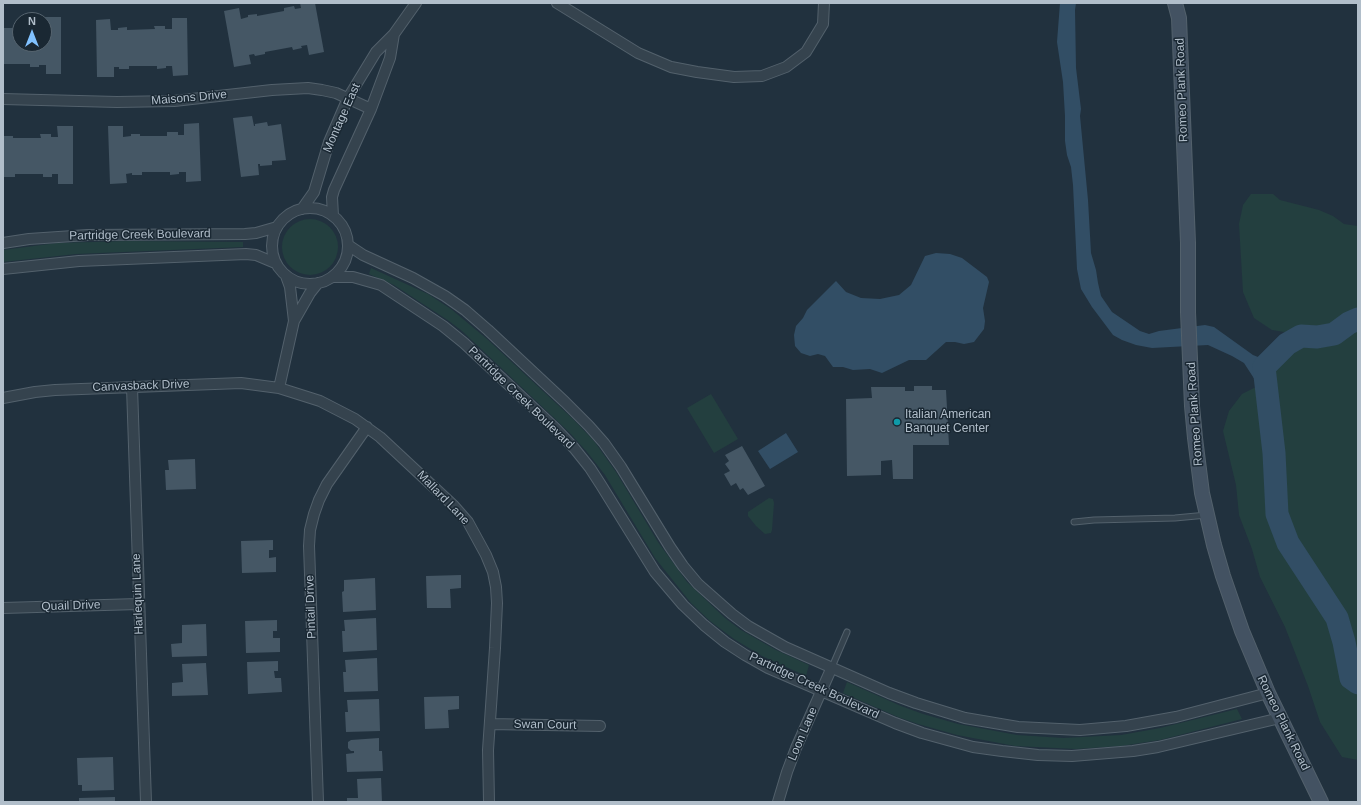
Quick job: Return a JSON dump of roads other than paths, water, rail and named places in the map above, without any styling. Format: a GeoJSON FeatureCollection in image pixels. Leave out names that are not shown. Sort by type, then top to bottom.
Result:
{"type":"FeatureCollection","features":[{"type":"Feature","properties":{"kind":"main road","name":"Romeo Plank Road"},"geometry":{"type":"LineString","coordinates":[[1176,3],[1179,18],[1188,244],[1190,362],[1196,446],[1207,515],[1232,604],[1254,662],[1321,802]]}},
{"type":"Feature","properties":{"kind":"street","name":"Montage East"},"geometry":{"type":"LineString","coordinates":[[302,209],[314,192],[329,142],[348,98],[376,52],[394,34],[416,3]]}},
{"type":"Feature","properties":{"kind":"street"},"geometry":{"type":"LineString","coordinates":[[557,3],[638,53],[671,67],[734,77],[762,76],[786,67],[806,52],[823,24],[824,3]]}},
{"type":"Feature","properties":{"kind":"street","name":"Montage East"},"geometry":{"type":"LineString","coordinates":[[333,216],[332,197],[336,182],[350,156],[371,109],[390,58],[394,34]]}},
{"type":"Feature","properties":{"kind":"street","name":"Maisons Drive"},"geometry":{"type":"LineString","coordinates":[[3,99],[117,102],[174,101],[291,88],[322,90],[336,93],[371,109]]}},
{"type":"Feature","properties":{"kind":"street"},"geometry":{"type":"LineString","coordinates":[[279,388],[294,321],[310,294],[318,284],[332,277],[338,272],[345,259],[348,244],[343,229],[333,216],[318,210],[302,209],[288,216],[277,227],[273,236],[272,254],[275,263],[286,276],[302,284],[318,284]]}},
{"type":"Feature","properties":{"kind":"street","name":"Partridge Creek Boulevard"},"geometry":{"type":"LineString","coordinates":[[3,243],[88,234],[250,233],[277,227]]}},
{"type":"Feature","properties":{"kind":"street","name":"Partridge Creek Boulevard"},"geometry":{"type":"LineString","coordinates":[[348,244],[363,255],[418,280],[445,296],[465,310],[488,330],[589,426],[621,467],[683,566],[714,600],[748,626],[785,647],[889,693],[916,703],[965,718],[1018,727],[1080,730],[1126,726],[1176,717],[1268,693]]}},
{"type":"Feature","properties":{"kind":"street","name":"Partridge Creek Boulevard"},"geometry":{"type":"LineString","coordinates":[[3,269],[79,261],[246,254],[256,255],[275,263]]}},
{"type":"Feature","properties":{"kind":"street"},"geometry":{"type":"LineString","coordinates":[[286,276],[290,287],[294,321]]}},
{"type":"Feature","properties":{"kind":"street","name":"Partridge Creek Boulevard"},"geometry":{"type":"LineString","coordinates":[[332,277],[353,277],[381,285],[464,343],[556,429],[574,448],[598,479],[655,572],[683,605],[725,642],[768,668],[821,692],[922,733],[973,747],[1038,755],[1072,756],[1134,751],[1158,747],[1280,718]]}},
{"type":"Feature","properties":{"kind":"street","name":"Canvasback Drive"},"geometry":{"type":"LineString","coordinates":[[3,398],[55,390],[241,383],[279,388]]}},
{"type":"Feature","properties":{"kind":"street","name":"Harlequin Lane"},"geometry":{"type":"LineString","coordinates":[[132,387],[138,604],[146,802]]}},
{"type":"Feature","properties":{"kind":"street","name":"Mallard Lane"},"geometry":{"type":"LineString","coordinates":[[279,388],[320,401],[339,410],[367,427],[454,506],[468,522],[486,554],[493,572],[497,604],[488,771],[489,802]]}},
{"type":"Feature","properties":{"kind":"street","name":"Pintail Drive"},"geometry":{"type":"LineString","coordinates":[[318,802],[309,546],[310,530],[316,507],[327,484],[367,427]]}},
{"type":"Feature","properties":{"kind":"street","name":"Quail Drive"},"geometry":{"type":"LineString","coordinates":[[3,608],[138,604]]}},
{"type":"Feature","properties":{"kind":"street","name":"Loon Lane"},"geometry":{"type":"LineString","coordinates":[[778,802],[796,748],[832,667]]}},
{"type":"Feature","properties":{"kind":"street","name":"Swan Court"},"geometry":{"type":"LineString","coordinates":[[490,724],[600,726]]}},
{"type":"Feature","properties":{"kind":"lane"},"geometry":{"type":"LineString","coordinates":[[1074,522],[1094,520],[1175,518],[1207,515]]}},
{"type":"Feature","properties":{"kind":"lane"},"geometry":{"type":"LineString","coordinates":[[832,667],[847,632]]}},
{"type":"Feature","properties":{"kind":"water"},"geometry":{"type":"Polygon","coordinates":[[[1060,3],[1076,3],[1076,68],[1081,109],[1080,116],[1088,200],[1091,253],[1101,296],[1112,312],[1140,331],[1149,334],[1159,331],[1205,325],[1214,327],[1253,355],[1263,359],[1265,357],[1255,380],[1244,363],[1208,345],[1152,348],[1136,345],[1122,340],[1113,335],[1092,307],[1081,289],[1077,269],[1073,185],[1071,167],[1065,141],[1063,82],[1057,42],[1060,3]]]}},
{"type":"Feature","properties":{"kind":"water"},"geometry":{"type":"Polygon","coordinates":[[[936,253],[950,254],[962,258],[987,277],[989,282],[983,308],[985,321],[984,329],[974,342],[964,344],[946,342],[926,360],[909,360],[882,373],[870,369],[853,370],[843,367],[833,367],[825,356],[818,354],[810,356],[801,353],[795,346],[794,335],[796,326],[803,318],[807,310],[836,281],[846,292],[861,298],[880,299],[899,295],[911,285],[925,256],[936,253]]]}},
{"type":"Feature","properties":{"kind":"water"},"geometry":{"type":"Polygon","coordinates":[[[786,433],[798,452],[770,469],[758,451],[786,433]]]}},
{"type":"Feature","properties":{"kind":"waterway"},"geometry":{"type":"LineString","coordinates":[[1358,319],[1349,323],[1334,334],[1317,337],[1301,336],[1287,344],[1264,367],[1274,453],[1277,514],[1288,543],[1337,618],[1344,642],[1351,678],[1358,683]]}},
{"type":"Feature","properties":{"kind":"waterway"},"geometry":{"type":"LineString","coordinates":[[1258,362],[1264,367]]}},
{"type":"Feature","properties":{"kind":"place","name":"Italian American Banquet Center"},"geometry":{"type":"Point","coordinates":[897,422]}}]}
